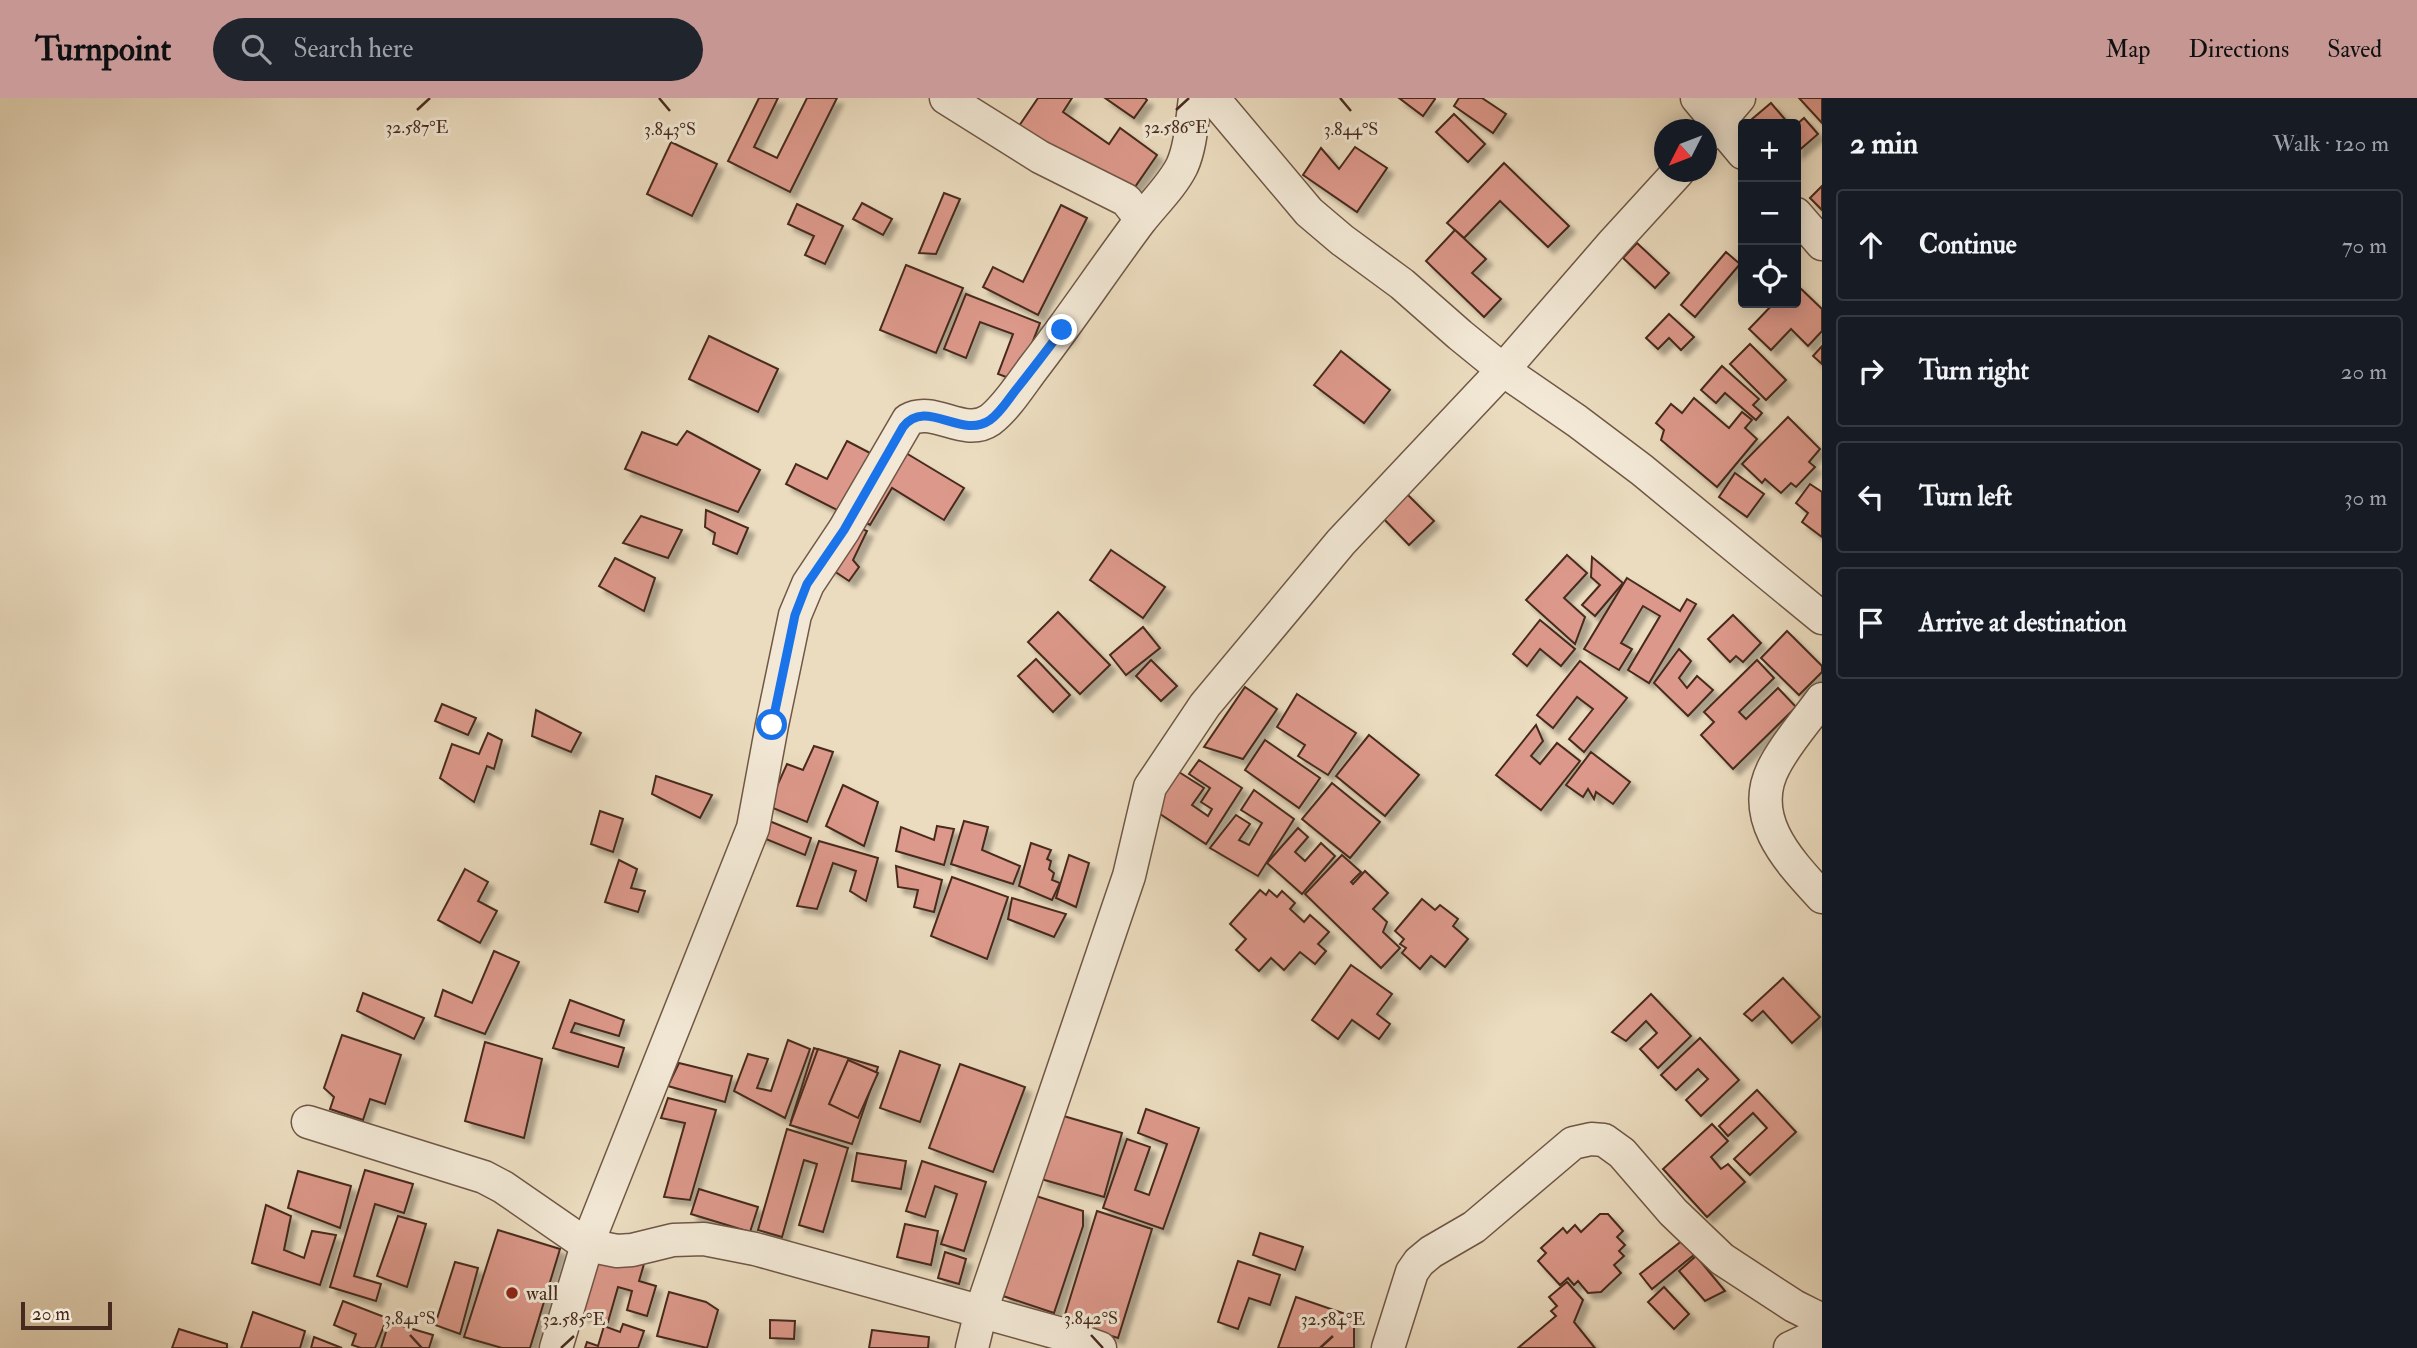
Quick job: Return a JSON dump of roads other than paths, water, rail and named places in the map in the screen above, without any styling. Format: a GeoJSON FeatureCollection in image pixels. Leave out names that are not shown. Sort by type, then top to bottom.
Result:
{"type":"FeatureCollection","features":[{"type":"Feature","properties":{"kind":"street"},"geometry":{"type":"LineString","coordinates":[[946,98],[1040,157],[1126,200],[1141,219]]}},
{"type":"Feature","properties":{"kind":"street"},"geometry":{"type":"LineString","coordinates":[[556,1348],[587,1245],[753,828],[786,652],[795,615],[807,584],[844,530],[908,420],[925,414],[961,425],[977,424],[989,421],[1004,405],[1054,341],[1141,219],[1178,174],[1184,162],[1195,98]]}},
{"type":"Feature","properties":{"kind":"street"},"geometry":{"type":"LineString","coordinates":[[1213,98],[1309,212],[1402,284],[1503,370],[1642,470],[1822,618]]}},
{"type":"Feature","properties":{"kind":"street"},"geometry":{"type":"LineString","coordinates":[[1697,98],[1707,119]]}},
{"type":"Feature","properties":{"kind":"street"},"geometry":{"type":"LineString","coordinates":[[1717,124],[1739,98]]}},
{"type":"Feature","properties":{"kind":"street"},"geometry":{"type":"LineString","coordinates":[[1717,134],[1738,149]]}},
{"type":"Feature","properties":{"kind":"street"},"geometry":{"type":"LineString","coordinates":[[972,1348],[981,1311],[1129,876],[1150,787],[1205,705],[1332,553],[1503,370],[1669,182]]}},
{"type":"Feature","properties":{"kind":"street"},"geometry":{"type":"LineString","coordinates":[[1801,220],[1822,244]]}},
{"type":"Feature","properties":{"kind":"street"},"geometry":{"type":"LineString","coordinates":[[1822,699],[1774,766],[1766,791],[1766,811],[1775,838],[1789,862],[1822,897]]}},
{"type":"Feature","properties":{"kind":"street"},"geometry":{"type":"LineString","coordinates":[[307,1122],[484,1177],[503,1187],[587,1245],[625,1250],[673,1240],[704,1239],[755,1249],[981,1311],[1100,1348]]}},
{"type":"Feature","properties":{"kind":"street"},"geometry":{"type":"LineString","coordinates":[[1388,1348],[1412,1272],[1419,1262],[1474,1227],[1573,1143],[1591,1139],[1604,1140],[1622,1153],[1673,1212],[1722,1259],[1794,1306],[1822,1320]]}},
{"type":"Feature","properties":{"kind":"street"},"geometry":{"type":"LineString","coordinates":[[1790,1348],[1822,1333]]}},
{"type":"Feature","properties":{"kind":"place","name":"wall"},"geometry":{"type":"Point","coordinates":[512,1293]}}]}
